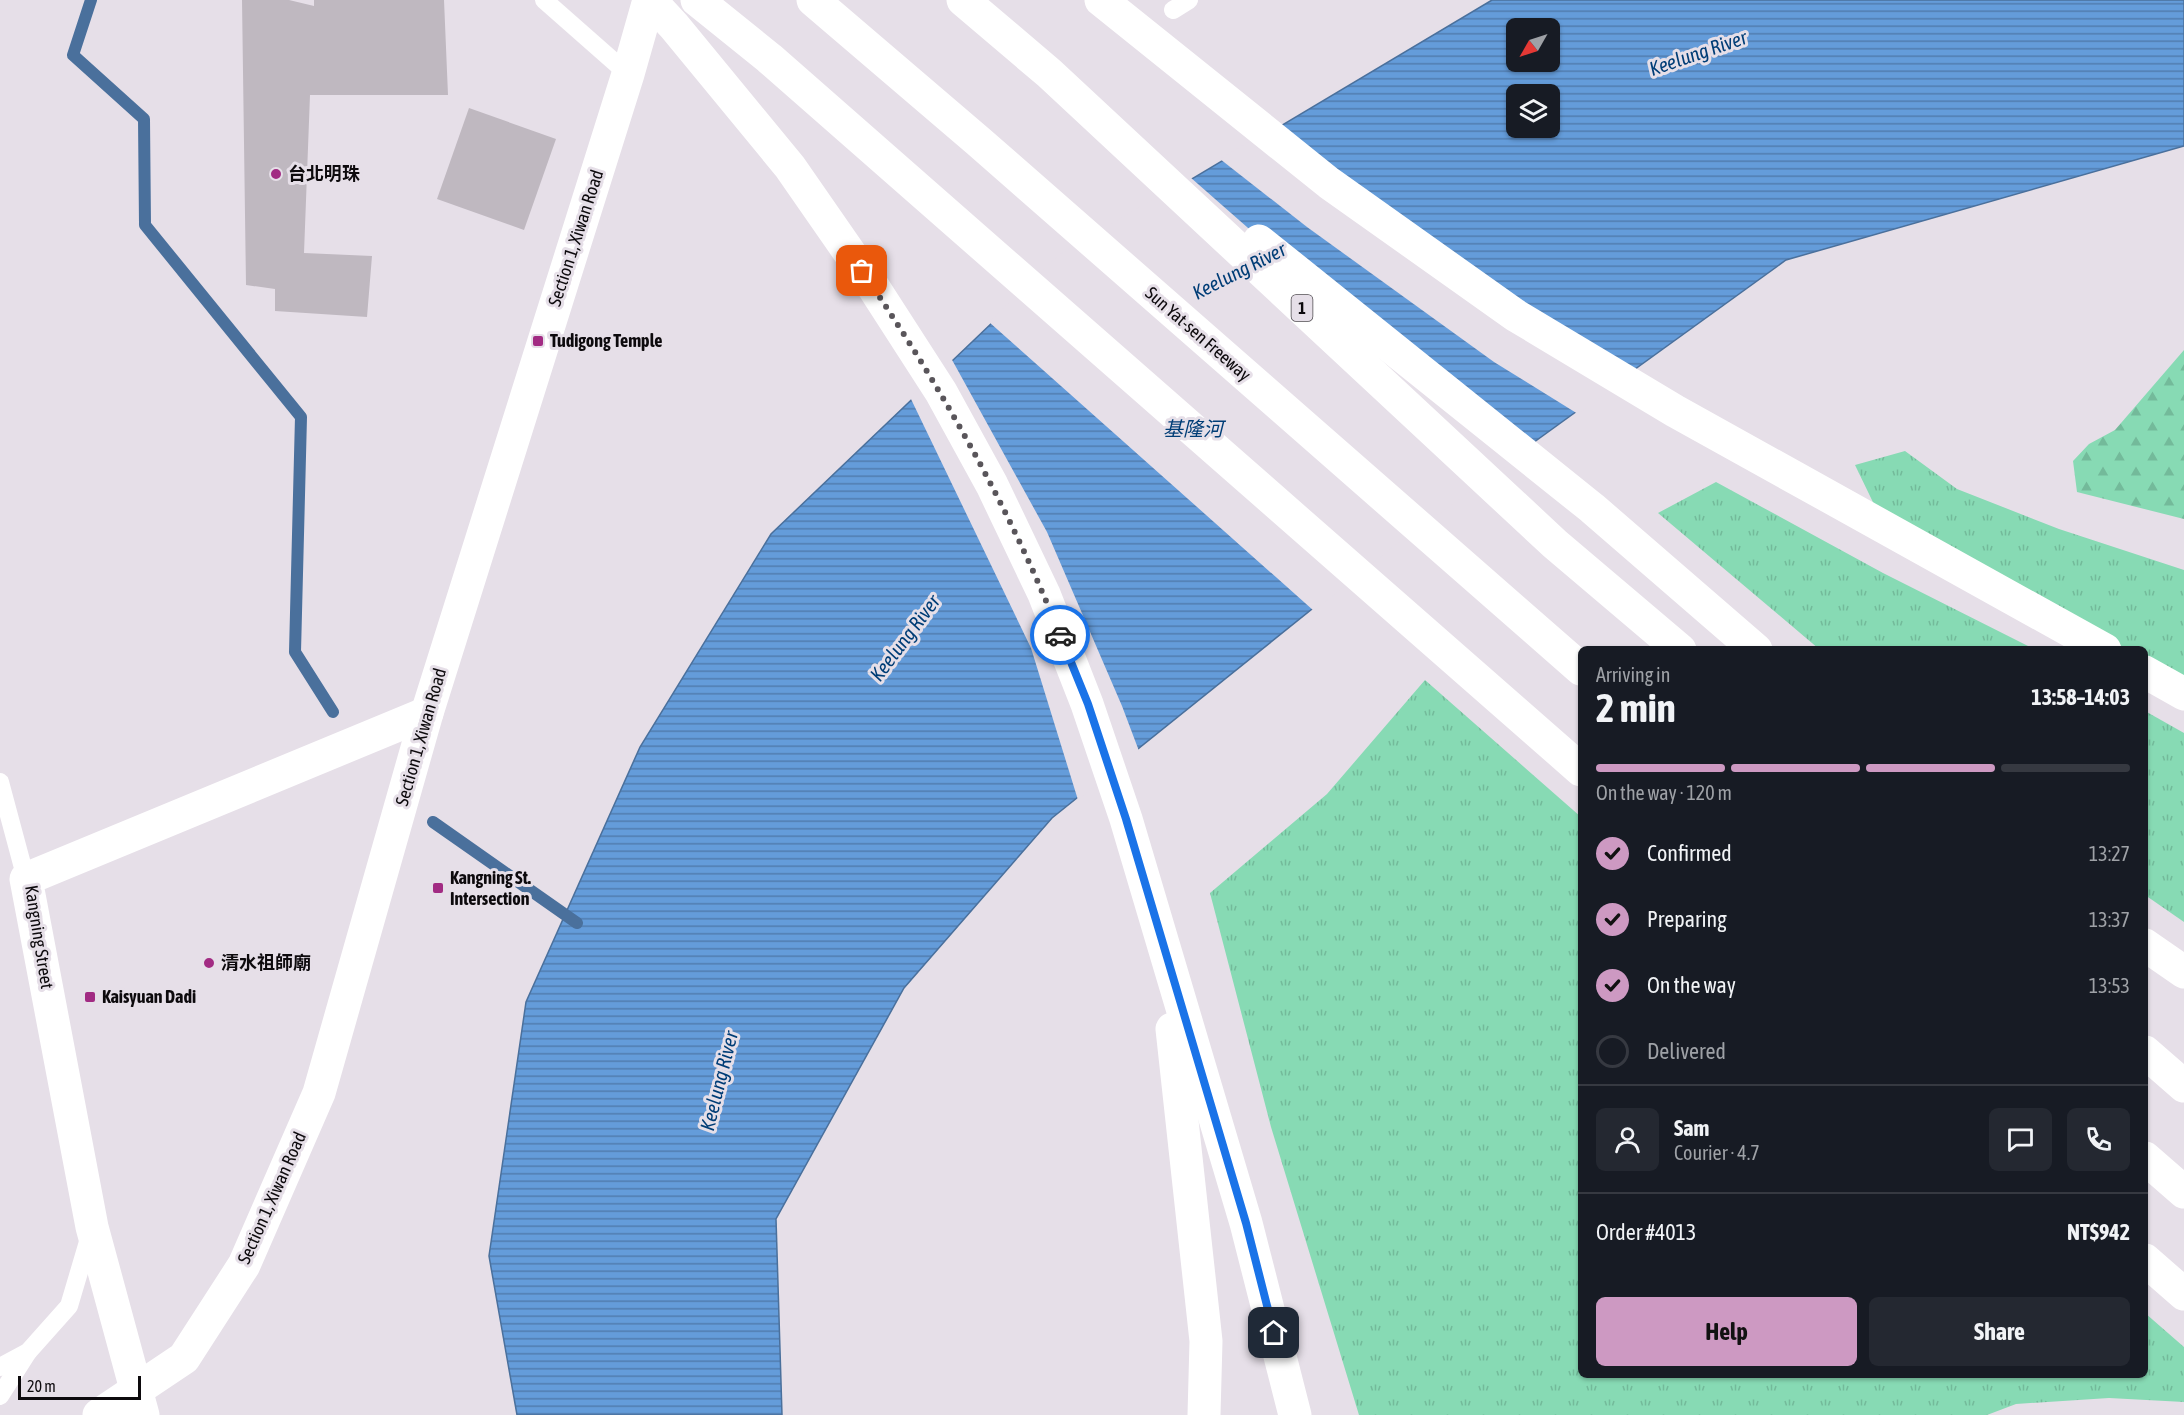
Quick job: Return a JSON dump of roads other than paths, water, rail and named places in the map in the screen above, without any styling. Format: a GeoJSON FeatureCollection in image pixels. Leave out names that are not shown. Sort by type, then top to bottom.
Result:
{"type":"FeatureCollection","features":[{"type":"Feature","properties":{"kind":"main road","name":"Section 1, Xiwan Road"},"geometry":{"type":"LineString","coordinates":[[99,1415],[184,1358],[244,1265],[319,1093],[427,713],[628,74],[649,0]]}},
{"type":"Feature","properties":{"kind":"main road"},"geometry":{"type":"LineString","coordinates":[[649,0],[674,26],[790,167],[874,288],[941,392],[992,485],[1044,594],[1088,704],[1126,819],[1246,1223],[1295,1415]]}},
{"type":"Feature","properties":{"kind":"main road"},"geometry":{"type":"LineString","coordinates":[[697,0],[769,58],[1578,767]]}},
{"type":"Feature","properties":{"kind":"main road","name":"Sun Yat-sen Freeway"},"geometry":{"type":"LineString","coordinates":[[813,0],[978,141],[1578,666]]}},
{"type":"Feature","properties":{"kind":"main road","name":"1"},"geometry":{"type":"LineString","coordinates":[[963,0],[1049,73],[1555,544],[1675,646]]}},
{"type":"Feature","properties":{"kind":"main road"},"geometry":{"type":"LineString","coordinates":[[1101,0],[1329,183],[1515,315],[1675,411],[1884,525],[2098,646]]}},
{"type":"Feature","properties":{"kind":"main road"},"geometry":{"type":"LineString","coordinates":[[1049,73],[1592,508],[1751,646]]}},
{"type":"Feature","properties":{"kind":"main road"},"geometry":{"type":"LineString","coordinates":[[2148,674],[2184,694]]}},
{"type":"Feature","properties":{"kind":"main road","name":"Kangning Street"},"geometry":{"type":"LineString","coordinates":[[143,1415],[93,1227],[26,879],[427,713]]}},
{"type":"Feature","properties":{"kind":"main road"},"geometry":{"type":"LineString","coordinates":[[1156,920],[1174,1044],[1206,1341],[1204,1415]]}},
{"type":"Feature","properties":{"kind":"main road"},"geometry":{"type":"LineString","coordinates":[[2148,947],[2184,972]]}},
{"type":"Feature","properties":{"kind":"main road"},"geometry":{"type":"LineString","coordinates":[[2148,1055],[2184,1086]]}},
{"type":"Feature","properties":{"kind":"main road"},"geometry":{"type":"LineString","coordinates":[[2148,1161],[2184,1192]]}},
{"type":"Feature","properties":{"kind":"main road"},"geometry":{"type":"LineString","coordinates":[[2148,1263],[2184,1294]]}},
{"type":"Feature","properties":{"kind":"lane"},"geometry":{"type":"LineString","coordinates":[[544,0],[628,74]]}},
{"type":"Feature","properties":{"kind":"lane"},"geometry":{"type":"LineString","coordinates":[[1173,10],[1189,0]]}},
{"type":"Feature","properties":{"kind":"lane"},"geometry":{"type":"LineString","coordinates":[[0,782],[26,879]]}},
{"type":"Feature","properties":{"kind":"lane"},"geometry":{"type":"LineString","coordinates":[[0,1396],[28,1352],[69,1306],[93,1227]]}},
{"type":"Feature","properties":{"kind":"lane"},"geometry":{"type":"LineString","coordinates":[[0,1367],[28,1352]]}},
{"type":"Feature","properties":{"kind":"water","name":"基隆河"},"geometry":{"type":"Polygon","coordinates":[[[1492,0],[2184,0],[2184,146],[1786,260],[1393,544],[1052,818],[904,988],[776,1219],[782,1415],[517,1415],[489,1256],[526,1002],[640,747],[771,534],[1061,257],[1492,0]]]}},
{"type":"Feature","properties":{"kind":"waterway"},"geometry":{"type":"LineString","coordinates":[[91,0],[73,55],[144,119],[145,225],[301,417],[295,652],[333,712]]}},
{"type":"Feature","properties":{"kind":"waterway"},"geometry":{"type":"LineString","coordinates":[[433,822],[577,923]]}},
{"type":"Feature","properties":{"kind":"place","name":"台北明珠"},"geometry":{"type":"Point","coordinates":[276,174]}},
{"type":"Feature","properties":{"kind":"place","name":"Tudigong Temple"},"geometry":{"type":"Point","coordinates":[538,341]}},
{"type":"Feature","properties":{"kind":"place","name":"Kangning St. Intersection"},"geometry":{"type":"Point","coordinates":[438,888]}},
{"type":"Feature","properties":{"kind":"place","name":"清水祖師廟"},"geometry":{"type":"Point","coordinates":[209,963]}},
{"type":"Feature","properties":{"kind":"place","name":"Kaisyuan Dadi"},"geometry":{"type":"Point","coordinates":[90,997]}},
{"type":"Feature","properties":{"kind":"water label","name":"Keelung River"},"geometry":{"type":"Point","coordinates":[1698,53]}},
{"type":"Feature","properties":{"kind":"water label","name":"Keelung River"},"geometry":{"type":"Point","coordinates":[1239,271]}},
{"type":"Feature","properties":{"kind":"water label","name":"Keelung River"},"geometry":{"type":"Point","coordinates":[905,638]}},
{"type":"Feature","properties":{"kind":"water label","name":"Keelung River"},"geometry":{"type":"Point","coordinates":[719,1081]}}]}
